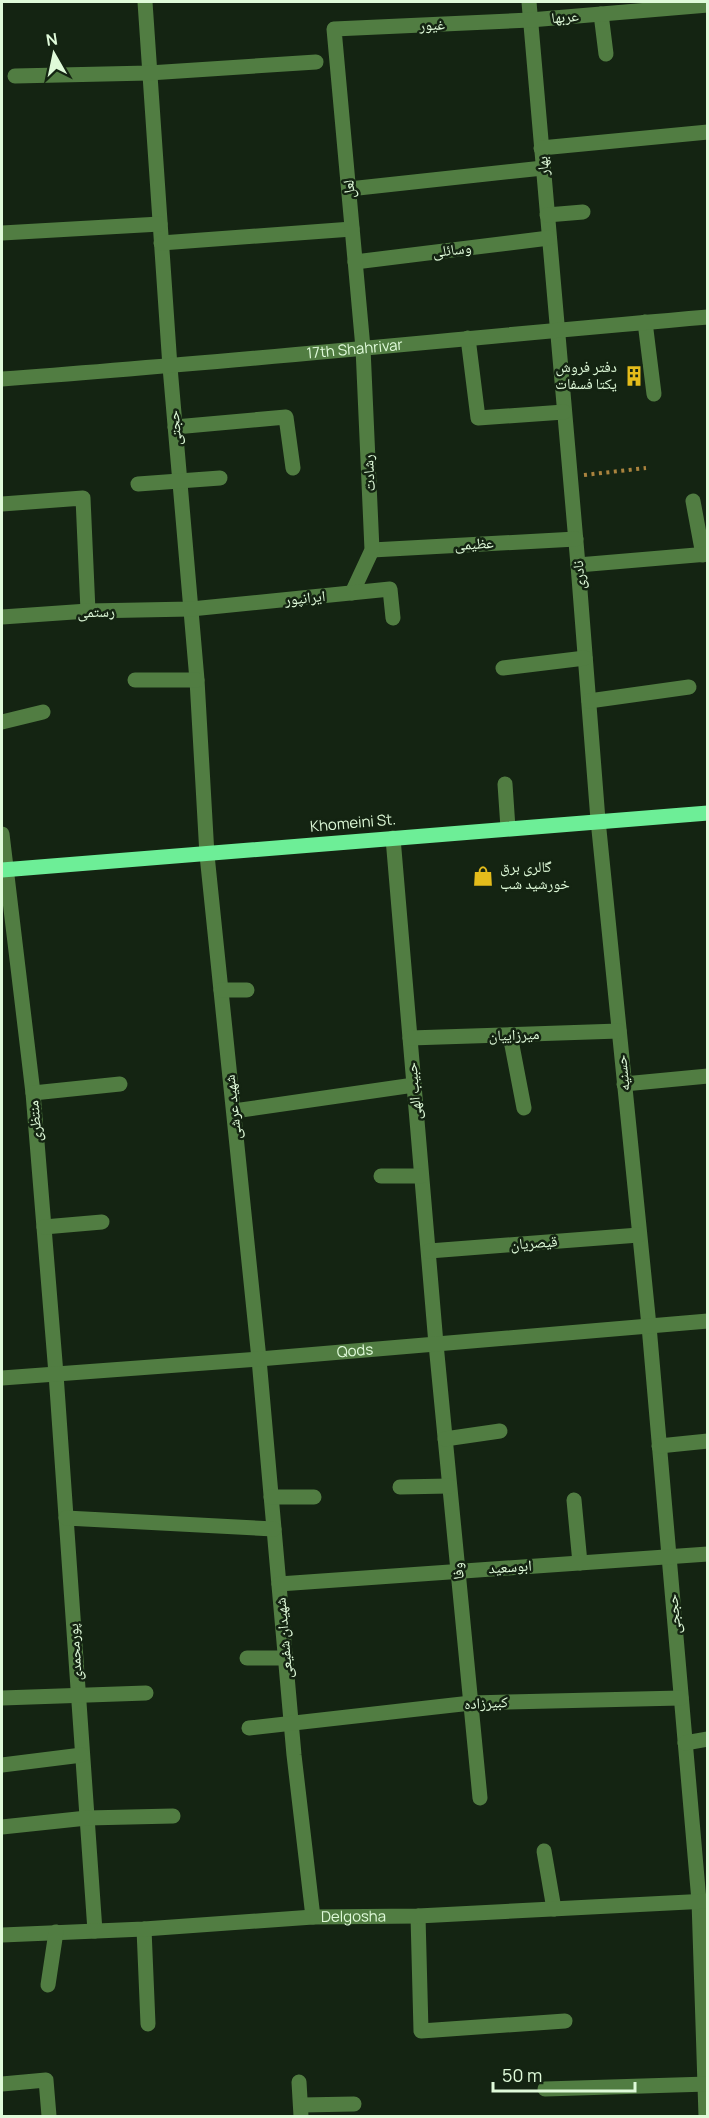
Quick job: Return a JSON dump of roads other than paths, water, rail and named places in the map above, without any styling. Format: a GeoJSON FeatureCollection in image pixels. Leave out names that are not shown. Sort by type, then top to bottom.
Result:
{"type":"FeatureCollection","features":[{"type":"Feature","properties":{"kind":"main road","name":"Khomeini St."},"geometry":{"type":"LineString","coordinates":[[3,870],[207,855],[598,820],[708,813]]}},
{"type":"Feature","properties":{"kind":"street","name":"حجتی"},"geometry":{"type":"LineString","coordinates":[[145,2],[207,855]]}},
{"type":"Feature","properties":{"kind":"street","name":"بهار"},"geometry":{"type":"LineString","coordinates":[[529,2],[557,330]]}},
{"type":"Feature","properties":{"kind":"street","name":"عربها"},"geometry":{"type":"LineString","coordinates":[[530,20],[708,5]]}},
{"type":"Feature","properties":{"kind":"street"},"geometry":{"type":"LineString","coordinates":[[601,14],[606,54]]}},
{"type":"Feature","properties":{"kind":"street","name":"غیور"},"geometry":{"type":"LineString","coordinates":[[334,29],[530,20]]}},
{"type":"Feature","properties":{"kind":"street","name":"لعل"},"geometry":{"type":"LineString","coordinates":[[334,29],[363,348]]}},
{"type":"Feature","properties":{"kind":"street"},"geometry":{"type":"LineString","coordinates":[[15,76],[149,73],[316,62]]}},
{"type":"Feature","properties":{"kind":"street"},"geometry":{"type":"LineString","coordinates":[[542,148],[708,132]]}},
{"type":"Feature","properties":{"kind":"street"},"geometry":{"type":"LineString","coordinates":[[349,189],[543,168]]}},
{"type":"Feature","properties":{"kind":"street"},"geometry":{"type":"LineString","coordinates":[[547,215],[583,212]]}},
{"type":"Feature","properties":{"kind":"street"},"geometry":{"type":"LineString","coordinates":[[2,233],[160,224]]}},
{"type":"Feature","properties":{"kind":"street"},"geometry":{"type":"LineString","coordinates":[[161,243],[352,229]]}},
{"type":"Feature","properties":{"kind":"street","name":"وسائلی"},"geometry":{"type":"LineString","coordinates":[[355,262],[549,238]]}},
{"type":"Feature","properties":{"kind":"street","name":"17th Shahrivar"},"geometry":{"type":"LineString","coordinates":[[2,379],[170,367],[708,317]]}},
{"type":"Feature","properties":{"kind":"street"},"geometry":{"type":"LineString","coordinates":[[645,322],[654,394]]}},
{"type":"Feature","properties":{"kind":"street","name":"نادری"},"geometry":{"type":"LineString","coordinates":[[557,330],[598,820]]}},
{"type":"Feature","properties":{"kind":"street"},"geometry":{"type":"LineString","coordinates":[[468,338],[478,417],[564,412]]}},
{"type":"Feature","properties":{"kind":"street","name":"رشادت"},"geometry":{"type":"LineString","coordinates":[[352,593],[372,550],[363,348]]}},
{"type":"Feature","properties":{"kind":"street"},"geometry":{"type":"LineString","coordinates":[[175,427],[286,417],[293,468]]}},
{"type":"Feature","properties":{"kind":"street"},"geometry":{"type":"LineString","coordinates":[[138,484],[220,477]]}},
{"type":"Feature","properties":{"kind":"street"},"geometry":{"type":"LineString","coordinates":[[2,504],[83,498],[88,611]]}},
{"type":"Feature","properties":{"kind":"street"},"geometry":{"type":"LineString","coordinates":[[578,566],[705,554],[693,501]]}},
{"type":"Feature","properties":{"kind":"street","name":"عظیمی"},"geometry":{"type":"LineString","coordinates":[[372,550],[576,539]]}},
{"type":"Feature","properties":{"kind":"street","name":"ایرانپور"},"geometry":{"type":"LineString","coordinates":[[190,609],[390,589],[393,618]]}},
{"type":"Feature","properties":{"kind":"street","name":"رستمی"},"geometry":{"type":"LineString","coordinates":[[2,617],[88,611],[190,609]]}},
{"type":"Feature","properties":{"kind":"street"},"geometry":{"type":"LineString","coordinates":[[503,668],[585,658]]}},
{"type":"Feature","properties":{"kind":"street"},"geometry":{"type":"LineString","coordinates":[[135,680],[196,680]]}},
{"type":"Feature","properties":{"kind":"street"},"geometry":{"type":"LineString","coordinates":[[589,701],[689,687]]}},
{"type":"Feature","properties":{"kind":"street"},"geometry":{"type":"LineString","coordinates":[[2,722],[43,712]]}},
{"type":"Feature","properties":{"kind":"street"},"geometry":{"type":"LineString","coordinates":[[505,784],[508,828]]}},
{"type":"Feature","properties":{"kind":"street","name":"حسنیه"},"geometry":{"type":"LineString","coordinates":[[598,820],[649,1326]]}},
{"type":"Feature","properties":{"kind":"street","name":"منتظری"},"geometry":{"type":"LineString","coordinates":[[2,834],[3,870],[33,1093],[56,1374]]}},
{"type":"Feature","properties":{"kind":"street","name":"حبیب الهی"},"geometry":{"type":"LineString","coordinates":[[393,838],[436,1344]]}},
{"type":"Feature","properties":{"kind":"street","name":"شهید عرشی"},"geometry":{"type":"LineString","coordinates":[[207,855],[259,1359]]}},
{"type":"Feature","properties":{"kind":"street"},"geometry":{"type":"LineString","coordinates":[[221,990],[247,990]]}},
{"type":"Feature","properties":{"kind":"street","name":"میرزاییان"},"geometry":{"type":"LineString","coordinates":[[410,1038],[619,1031]]}},
{"type":"Feature","properties":{"kind":"street"},"geometry":{"type":"LineString","coordinates":[[510,1035],[524,1108]]}},
{"type":"Feature","properties":{"kind":"street"},"geometry":{"type":"LineString","coordinates":[[624,1084],[708,1076]]}},
{"type":"Feature","properties":{"kind":"street"},"geometry":{"type":"LineString","coordinates":[[33,1093],[120,1084]]}},
{"type":"Feature","properties":{"kind":"street"},"geometry":{"type":"LineString","coordinates":[[234,1111],[414,1085]]}},
{"type":"Feature","properties":{"kind":"street"},"geometry":{"type":"LineString","coordinates":[[381,1176],[421,1176]]}},
{"type":"Feature","properties":{"kind":"street"},"geometry":{"type":"LineString","coordinates":[[44,1227],[102,1222]]}},
{"type":"Feature","properties":{"kind":"street","name":"قیصریان"},"geometry":{"type":"LineString","coordinates":[[429,1251],[639,1235]]}},
{"type":"Feature","properties":{"kind":"street","name":"Qods"},"geometry":{"type":"LineString","coordinates":[[2,1378],[708,1321]]}},
{"type":"Feature","properties":{"kind":"street","name":"حججی"},"geometry":{"type":"LineString","coordinates":[[649,1326],[685,1743],[700,1832],[706,2116]]}},
{"type":"Feature","properties":{"kind":"street","name":"وفا"},"geometry":{"type":"LineString","coordinates":[[436,1344],[480,1798]]}},
{"type":"Feature","properties":{"kind":"street","name":"شهیدان شفیعی"},"geometry":{"type":"LineString","coordinates":[[259,1359],[291,1723],[313,1917]]}},
{"type":"Feature","properties":{"kind":"street","name":"پورمحمدی"},"geometry":{"type":"LineString","coordinates":[[56,1374],[95,1931]]}},
{"type":"Feature","properties":{"kind":"street"},"geometry":{"type":"LineString","coordinates":[[445,1439],[500,1431]]}},
{"type":"Feature","properties":{"kind":"street"},"geometry":{"type":"LineString","coordinates":[[659,1446],[708,1441]]}},
{"type":"Feature","properties":{"kind":"street"},"geometry":{"type":"LineString","coordinates":[[400,1487],[449,1486]]}},
{"type":"Feature","properties":{"kind":"street"},"geometry":{"type":"LineString","coordinates":[[272,1497],[314,1497]]}},
{"type":"Feature","properties":{"kind":"street"},"geometry":{"type":"LineString","coordinates":[[574,1500],[580,1563]]}},
{"type":"Feature","properties":{"kind":"street"},"geometry":{"type":"LineString","coordinates":[[66,1518],[274,1529]]}},
{"type":"Feature","properties":{"kind":"street","name":"ابوسعید"},"geometry":{"type":"LineString","coordinates":[[279,1584],[708,1554]]}},
{"type":"Feature","properties":{"kind":"street"},"geometry":{"type":"LineString","coordinates":[[247,1658],[286,1658]]}},
{"type":"Feature","properties":{"kind":"street"},"geometry":{"type":"LineString","coordinates":[[2,1698],[146,1693]]}},
{"type":"Feature","properties":{"kind":"street","name":"کبیرزاده"},"geometry":{"type":"LineString","coordinates":[[249,1728],[471,1703],[681,1698]]}},
{"type":"Feature","properties":{"kind":"street"},"geometry":{"type":"LineString","coordinates":[[685,1743],[708,1739]]}},
{"type":"Feature","properties":{"kind":"street"},"geometry":{"type":"LineString","coordinates":[[2,1765],[82,1755]]}},
{"type":"Feature","properties":{"kind":"street"},"geometry":{"type":"LineString","coordinates":[[2,1827],[87,1818],[173,1816]]}},
{"type":"Feature","properties":{"kind":"street"},"geometry":{"type":"LineString","coordinates":[[544,1851],[554,1909]]}},
{"type":"Feature","properties":{"kind":"street","name":"Delgosha"},"geometry":{"type":"LineString","coordinates":[[2,1935],[144,1929],[313,1917],[418,1916],[703,1901]]}},
{"type":"Feature","properties":{"kind":"street"},"geometry":{"type":"LineString","coordinates":[[418,1916],[421,2031],[565,2021]]}},
{"type":"Feature","properties":{"kind":"street"},"geometry":{"type":"LineString","coordinates":[[144,1929],[148,2024]]}},
{"type":"Feature","properties":{"kind":"street"},"geometry":{"type":"LineString","coordinates":[[48,1985],[56,1932]]}},
{"type":"Feature","properties":{"kind":"street"},"geometry":{"type":"LineString","coordinates":[[2,2084],[46,2080],[49,2116]]}},
{"type":"Feature","properties":{"kind":"street"},"geometry":{"type":"LineString","coordinates":[[299,2082],[301,2110],[354,2104]]}},
{"type":"Feature","properties":{"kind":"street"},"geometry":{"type":"LineString","coordinates":[[545,2089],[706,2084]]}},
{"type":"Feature","properties":{"kind":"place","name":"دفتر فروش یکتا فسفات"},"geometry":{"type":"Point","coordinates":[634,376]}},
{"type":"Feature","properties":{"kind":"place","name":"گالری برق خورشید شب"},"geometry":{"type":"Point","coordinates":[483,876]}}]}
